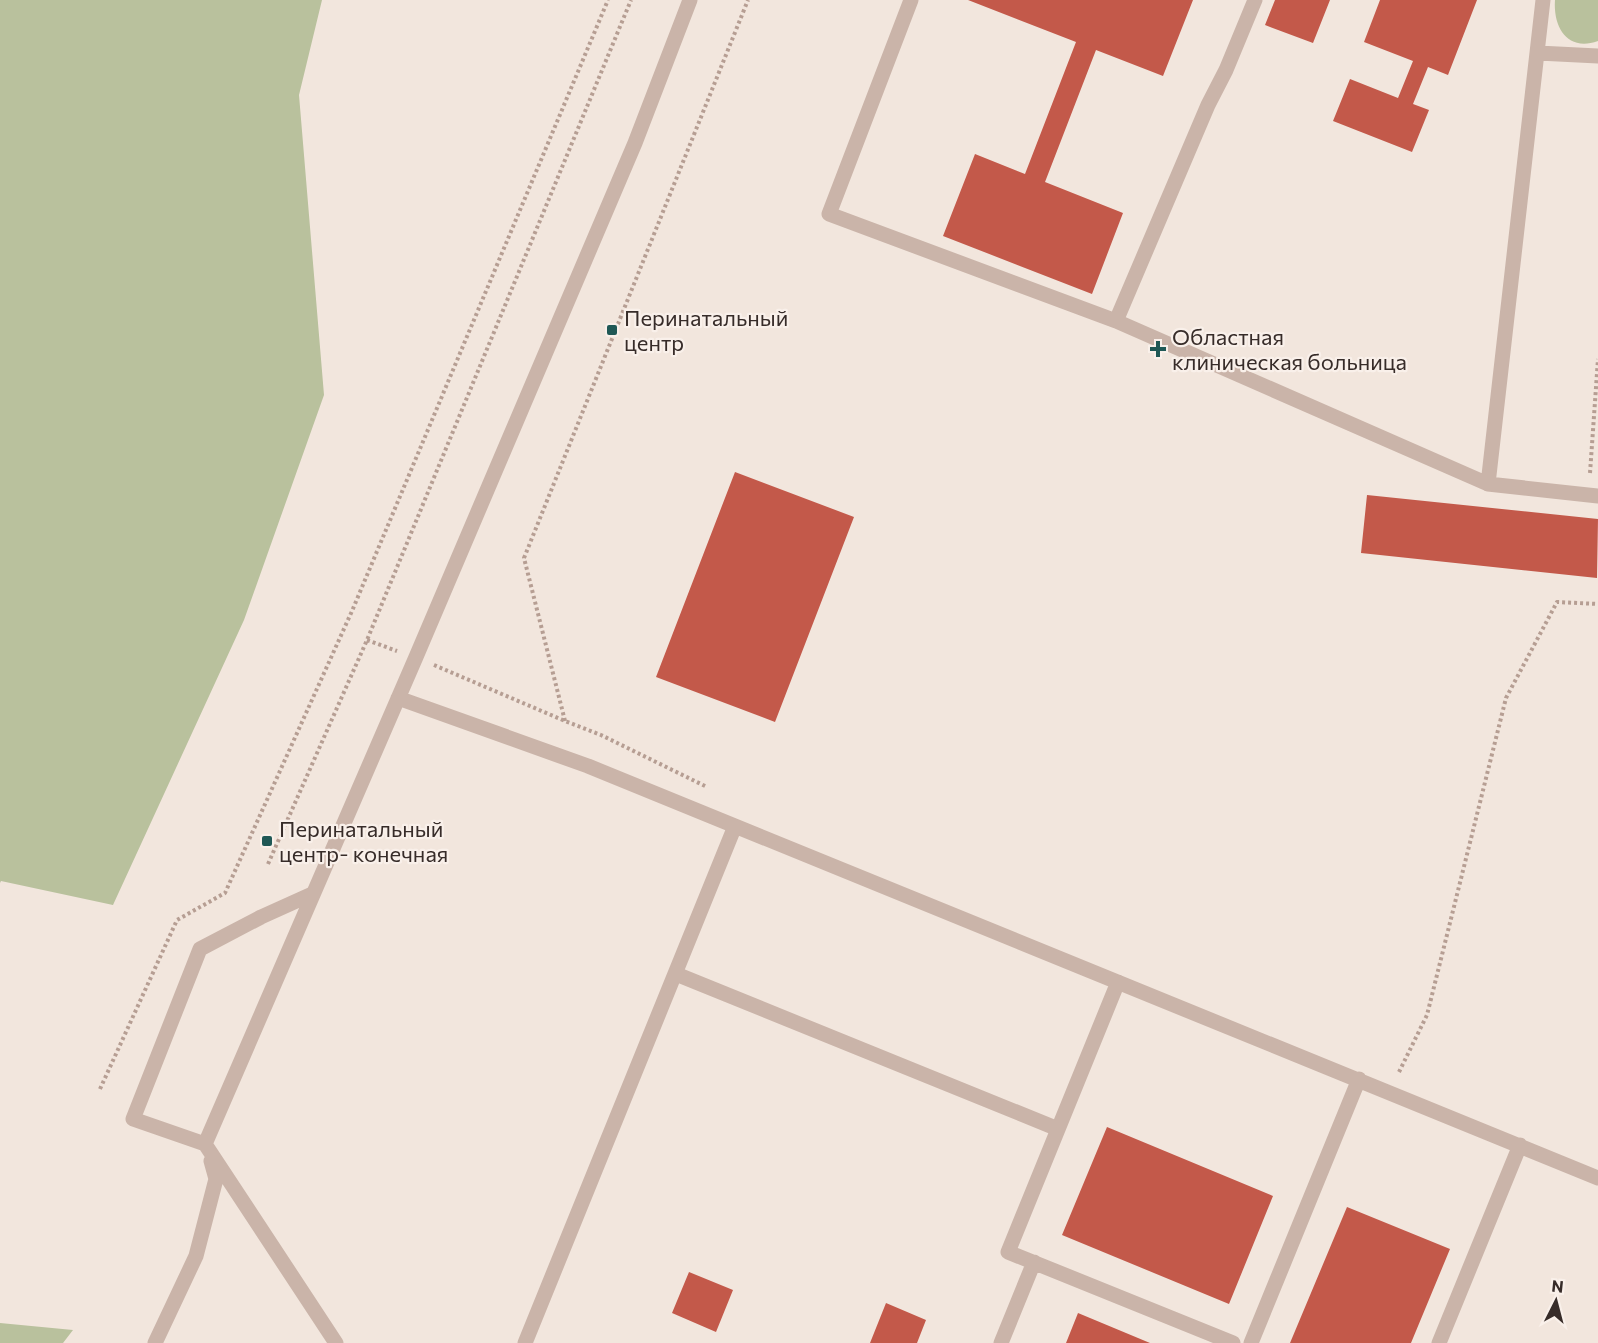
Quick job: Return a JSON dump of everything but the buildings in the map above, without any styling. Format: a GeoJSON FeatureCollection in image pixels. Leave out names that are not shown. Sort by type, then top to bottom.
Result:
{"type":"FeatureCollection","features":[{"type":"Feature","properties":{"kind":"street"},"geometry":{"type":"LineString","coordinates":[[155,1343],[196,1256],[216,1179],[205,1144],[416,657],[630,153],[690,0]]}},
{"type":"Feature","properties":{"kind":"street"},"geometry":{"type":"LineString","coordinates":[[911,0],[829,214],[1116,321],[1488,484],[1593,495]]}},
{"type":"Feature","properties":{"kind":"street"},"geometry":{"type":"LineString","coordinates":[[1116,321],[1208,105],[1227,70],[1254,0]]}},
{"type":"Feature","properties":{"kind":"street"},"geometry":{"type":"LineString","coordinates":[[1488,484],[1543,0]]}},
{"type":"Feature","properties":{"kind":"street"},"geometry":{"type":"LineString","coordinates":[[1538,53],[1598,56]]}},
{"type":"Feature","properties":{"kind":"street"},"geometry":{"type":"LineString","coordinates":[[398,698],[588,766],[1598,1178]]}},
{"type":"Feature","properties":{"kind":"street"},"geometry":{"type":"LineString","coordinates":[[525,1343],[735,826]]}},
{"type":"Feature","properties":{"kind":"street"},"geometry":{"type":"LineString","coordinates":[[312,894],[261,917],[200,949],[133,1119],[205,1144],[336,1343]]}},
{"type":"Feature","properties":{"kind":"street"},"geometry":{"type":"LineString","coordinates":[[676,974],[1058,1129]]}},
{"type":"Feature","properties":{"kind":"street"},"geometry":{"type":"LineString","coordinates":[[1118,982],[1008,1252],[1233,1343]]}},
{"type":"Feature","properties":{"kind":"street"},"geometry":{"type":"LineString","coordinates":[[1251,1343],[1359,1079]]}},
{"type":"Feature","properties":{"kind":"street"},"geometry":{"type":"LineString","coordinates":[[1439,1343],[1520,1145]]}},
{"type":"Feature","properties":{"kind":"street"},"geometry":{"type":"LineString","coordinates":[[1001,1343],[1034,1262]]}},
{"type":"Feature","properties":{"kind":"path"},"geometry":{"type":"LineString","coordinates":[[100,1089],[177,920],[225,893],[352,611],[608,0]]}},
{"type":"Feature","properties":{"kind":"path"},"geometry":{"type":"LineString","coordinates":[[268,864],[367,640],[631,0]]}},
{"type":"Feature","properties":{"kind":"path"},"geometry":{"type":"LineString","coordinates":[[565,721],[524,558],[748,0]]}},
{"type":"Feature","properties":{"kind":"path"},"geometry":{"type":"LineString","coordinates":[[1593,495],[1598,359]]}},
{"type":"Feature","properties":{"kind":"path"},"geometry":{"type":"LineString","coordinates":[[1394,1080],[1427,1016],[1506,698],[1557,602],[1598,604]]}},
{"type":"Feature","properties":{"kind":"path"},"geometry":{"type":"LineString","coordinates":[[367,640],[416,657],[601,735]]}},
{"type":"Feature","properties":{"kind":"green space"},"geometry":{"type":"Polygon","coordinates":[[[0,0],[322,0],[299,95],[324,395],[244,620],[113,905],[1,881],[0,883],[0,0]]]}},
{"type":"Feature","properties":{"kind":"green space"},"geometry":{"type":"Polygon","coordinates":[[[1555,0],[1598,0],[1598,41],[1587,44],[1578,43],[1564,35],[1557,19],[1555,0]]]}},
{"type":"Feature","properties":{"kind":"green space"},"geometry":{"type":"Polygon","coordinates":[[[0,1323],[73,1330],[63,1343],[0,1343],[0,1323]]]}},
{"type":"Feature","properties":{"kind":"place","name":"Перинатальный центр"},"geometry":{"type":"Point","coordinates":[612,330]}},
{"type":"Feature","properties":{"kind":"place","name":"Областная клиническая больница"},"geometry":{"type":"Point","coordinates":[1158,349]}},
{"type":"Feature","properties":{"kind":"place","name":"Перинатальный центр- конечная"},"geometry":{"type":"Point","coordinates":[267,841]}}]}
